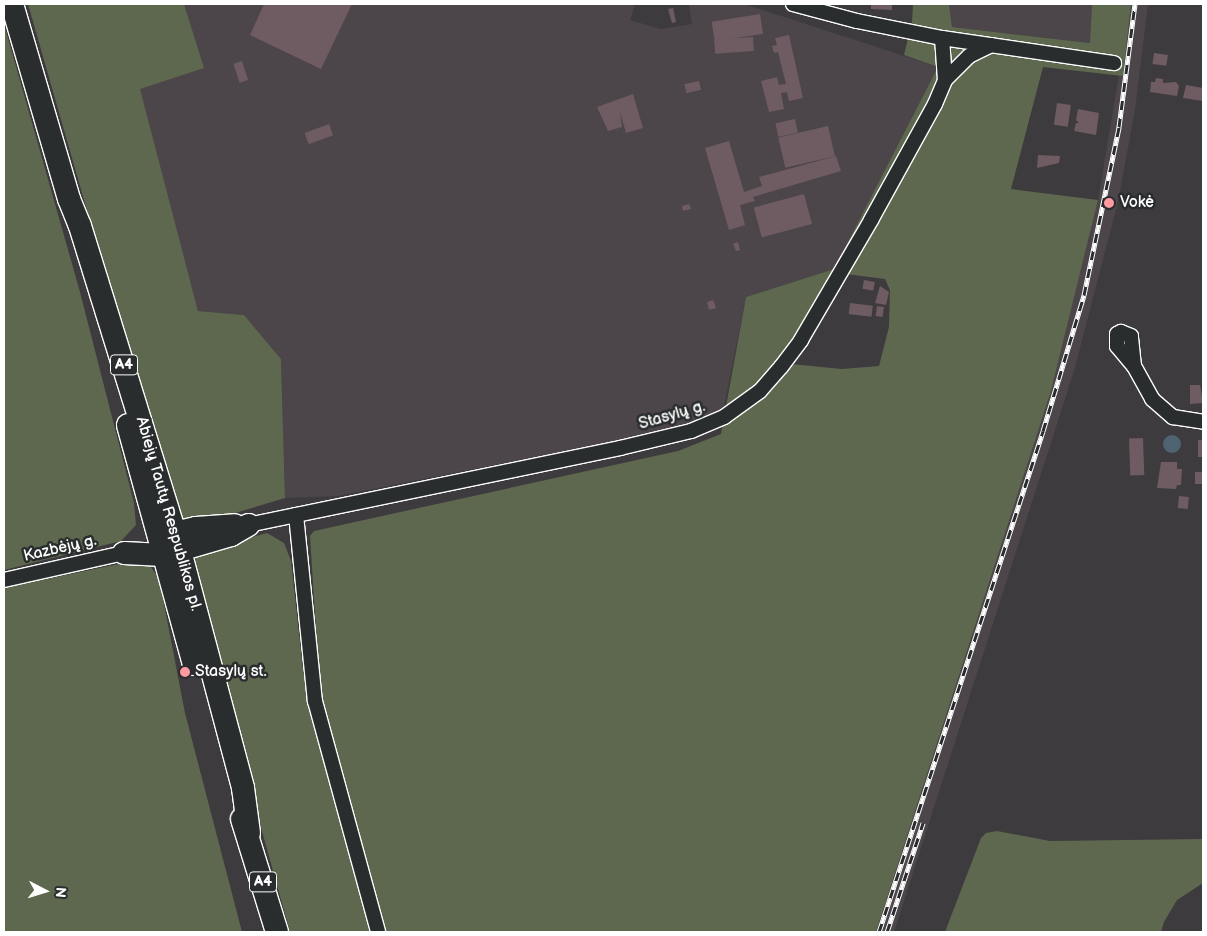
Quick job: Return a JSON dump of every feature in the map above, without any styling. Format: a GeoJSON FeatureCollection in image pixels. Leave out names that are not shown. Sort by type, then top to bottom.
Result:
{"type":"FeatureCollection","features":[{"type":"Feature","properties":{"kind":"highway","name":"Abiejų Tautų Respublikos pl."},"geometry":{"type":"LineString","coordinates":[[12,4],[69,199],[73,228],[243,788],[249,833],[277,932]]}},
{"type":"Feature","properties":{"kind":"highway"},"geometry":{"type":"LineString","coordinates":[[124,552],[248,526]]}},
{"type":"Feature","properties":{"kind":"street"},"geometry":{"type":"LineString","coordinates":[[793,4],[857,21],[942,38],[1114,63]]}},
{"type":"Feature","properties":{"kind":"street","name":"Stasylų g."},"geometry":{"type":"LineString","coordinates":[[248,526],[659,439],[724,417],[760,391],[801,340],[935,104],[945,80],[942,38]]}},
{"type":"Feature","properties":{"kind":"street"},"geometry":{"type":"LineString","coordinates":[[945,80],[969,56],[992,45]]}},
{"type":"Feature","properties":{"kind":"street"},"geometry":{"type":"LineString","coordinates":[[1134,366],[1143,386],[1162,410],[1181,420],[1203,422]]}},
{"type":"Feature","properties":{"kind":"street"},"geometry":{"type":"LineString","coordinates":[[296,516],[315,700],[378,932]]}},
{"type":"Feature","properties":{"kind":"street","name":"Kazbėjų g."},"geometry":{"type":"LineString","coordinates":[[4,580],[124,552]]}},
{"type":"Feature","properties":{"kind":"shaded area"},"geometry":{"type":"Polygon","coordinates":[[[184,4],[635,4],[630,20],[661,29],[692,24],[689,4],[744,4],[938,67],[834,269],[746,297],[724,407],[682,428],[338,496],[285,498],[281,359],[244,315],[198,311],[139,88],[203,68],[184,4]]]}},
{"type":"Feature","properties":{"kind":"shaded area"},"geometry":{"type":"Polygon","coordinates":[[[949,4],[1092,4],[1091,43],[952,27],[949,4]]]}},
{"type":"Feature","properties":{"kind":"shaded area"},"geometry":{"type":"Polygon","coordinates":[[[1131,4],[1148,4],[1135,110],[1118,202],[1074,371],[894,932],[876,932],[1051,391],[1098,200],[1119,75],[1123,75],[1131,4]]]}},
{"type":"Feature","properties":{"kind":"green space"},"geometry":{"type":"Polygon","coordinates":[[[28,4],[184,4],[204,68],[140,89],[198,311],[244,315],[281,359],[285,498],[202,523],[182,519],[114,305],[28,4]]]}},
{"type":"Feature","properties":{"kind":"green space"},"geometry":{"type":"Polygon","coordinates":[[[913,4],[949,4],[952,27],[1090,43],[1092,4],[1131,4],[1123,76],[1043,67],[1011,189],[1098,200],[1051,391],[876,932],[386,932],[330,738],[320,692],[310,536],[314,531],[678,451],[721,434],[746,297],[834,269],[938,67],[904,55],[912,22],[913,4]],[[846,274],[791,364],[842,369],[879,366],[889,327],[890,290],[885,279],[846,274]]]}},
{"type":"Feature","properties":{"kind":"green space"},"geometry":{"type":"Polygon","coordinates":[[[4,24],[80,292],[134,503],[136,525],[121,541],[4,570],[4,24]]]}},
{"type":"Feature","properties":{"kind":"green space"},"geometry":{"type":"Polygon","coordinates":[[[267,533],[284,543],[291,561],[303,670],[313,724],[371,932],[290,932],[191,575],[196,557],[209,549],[267,533]]]}},
{"type":"Feature","properties":{"kind":"green space"},"geometry":{"type":"Polygon","coordinates":[[[128,562],[150,566],[159,578],[185,713],[242,932],[4,932],[4,588],[128,562]]]}},
{"type":"Feature","properties":{"kind":"green space"},"geometry":{"type":"Polygon","coordinates":[[[997,831],[1050,841],[1203,839],[1203,883],[1177,900],[1164,922],[1161,932],[945,932],[981,838],[986,833],[997,831]]]}},
{"type":"Feature","properties":{"kind":"water"},"geometry":{"type":"Polygon","coordinates":[[[1172,435],[1178,438],[1181,444],[1178,450],[1172,453],[1166,450],[1163,444],[1166,438],[1172,435]]]}},
{"type":"Feature","properties":{"kind":"building"},"geometry":{"type":"Polygon","coordinates":[[[264,4],[352,4],[321,69],[250,35],[264,4]]]}},
{"type":"Feature","properties":{"kind":"building"},"geometry":{"type":"Polygon","coordinates":[[[871,4],[892,4],[892,10],[871,9],[871,4]]]}},
{"type":"Feature","properties":{"kind":"building"},"geometry":{"type":"Polygon","coordinates":[[[673,8],[676,22],[672,23],[668,9],[673,8]]]}},
{"type":"Feature","properties":{"kind":"building"},"geometry":{"type":"Polygon","coordinates":[[[760,14],[763,34],[715,41],[712,22],[760,14]]]}},
{"type":"Feature","properties":{"kind":"building"},"geometry":{"type":"Polygon","coordinates":[[[789,35],[803,98],[789,101],[787,92],[781,93],[784,109],[769,112],[761,81],[777,77],[779,85],[786,84],[778,52],[774,53],[772,46],[777,45],[775,38],[789,35]]]}},
{"type":"Feature","properties":{"kind":"building"},"geometry":{"type":"Polygon","coordinates":[[[753,37],[754,51],[715,54],[714,40],[753,37]]]}},
{"type":"Feature","properties":{"kind":"building"},"geometry":{"type":"Polygon","coordinates":[[[1154,53],[1168,55],[1166,66],[1152,64],[1154,53]]]}},
{"type":"Feature","properties":{"kind":"building"},"geometry":{"type":"Polygon","coordinates":[[[242,61],[248,80],[240,83],[233,64],[242,61]]]}},
{"type":"Feature","properties":{"kind":"building"},"geometry":{"type":"Polygon","coordinates":[[[1156,78],[1163,79],[1163,83],[1176,82],[1179,86],[1177,96],[1150,92],[1151,82],[1155,82],[1156,78]]]}},
{"type":"Feature","properties":{"kind":"building"},"geometry":{"type":"Polygon","coordinates":[[[699,81],[701,90],[686,93],[684,84],[699,81]]]}},
{"type":"Feature","properties":{"kind":"building"},"geometry":{"type":"Polygon","coordinates":[[[1186,85],[1203,88],[1203,101],[1183,98],[1186,85]]]}},
{"type":"Feature","properties":{"kind":"building"},"geometry":{"type":"Polygon","coordinates":[[[633,94],[643,128],[626,133],[620,112],[622,127],[608,131],[597,107],[633,94]]]}},
{"type":"Feature","properties":{"kind":"building"},"geometry":{"type":"Polygon","coordinates":[[[1057,103],[1071,105],[1068,127],[1054,125],[1057,103]]]}},
{"type":"Feature","properties":{"kind":"building"},"geometry":{"type":"Polygon","coordinates":[[[1078,109],[1099,113],[1096,135],[1074,131],[1076,123],[1079,123],[1076,120],[1078,109]]]}},
{"type":"Feature","properties":{"kind":"building"},"geometry":{"type":"Polygon","coordinates":[[[795,119],[798,133],[778,137],[775,123],[795,119]]]}},
{"type":"Feature","properties":{"kind":"building"},"geometry":{"type":"Polygon","coordinates":[[[329,124],[333,135],[309,144],[305,133],[329,124]]]}},
{"type":"Feature","properties":{"kind":"building"},"geometry":{"type":"Polygon","coordinates":[[[828,126],[835,156],[785,168],[778,137],[828,126]]]}},
{"type":"Feature","properties":{"kind":"building"},"geometry":{"type":"Polygon","coordinates":[[[729,141],[744,192],[762,186],[759,177],[836,156],[841,171],[753,197],[755,201],[740,205],[745,225],[729,230],[705,148],[729,141]]]}},
{"type":"Feature","properties":{"kind":"building"},"geometry":{"type":"Polygon","coordinates":[[[1038,155],[1060,156],[1059,163],[1037,168],[1038,155]]]}},
{"type":"Feature","properties":{"kind":"building"},"geometry":{"type":"Polygon","coordinates":[[[804,194],[812,224],[762,237],[754,207],[804,194]]]}},
{"type":"Feature","properties":{"kind":"building"},"geometry":{"type":"Polygon","coordinates":[[[689,204],[691,209],[683,211],[682,206],[689,204]]]}},
{"type":"Feature","properties":{"kind":"building"},"geometry":{"type":"Polygon","coordinates":[[[738,242],[740,250],[736,251],[733,244],[738,242]]]}},
{"type":"Feature","properties":{"kind":"building"},"geometry":{"type":"Polygon","coordinates":[[[864,280],[875,282],[873,291],[862,289],[864,280]]]}},
{"type":"Feature","properties":{"kind":"building"},"geometry":{"type":"Polygon","coordinates":[[[880,286],[889,292],[886,305],[875,303],[880,286]]]}},
{"type":"Feature","properties":{"kind":"building"},"geometry":{"type":"Polygon","coordinates":[[[713,300],[716,308],[709,310],[707,302],[713,300]]]}},
{"type":"Feature","properties":{"kind":"building"},"geometry":{"type":"Polygon","coordinates":[[[850,303],[873,306],[871,317],[849,314],[850,303]]]}},
{"type":"Feature","properties":{"kind":"building"},"geometry":{"type":"Polygon","coordinates":[[[877,306],[884,307],[883,317],[876,316],[877,306]]]}},
{"type":"Feature","properties":{"kind":"building"},"geometry":{"type":"Polygon","coordinates":[[[1190,385],[1200,385],[1203,403],[1190,404],[1190,385]]]}},
{"type":"Feature","properties":{"kind":"building"},"geometry":{"type":"Polygon","coordinates":[[[1129,438],[1143,438],[1144,475],[1130,475],[1129,438]]]}},
{"type":"Feature","properties":{"kind":"building"},"geometry":{"type":"Polygon","coordinates":[[[1198,440],[1203,440],[1203,457],[1198,457],[1198,440]]]}},
{"type":"Feature","properties":{"kind":"building"},"geometry":{"type":"Polygon","coordinates":[[[1161,462],[1177,462],[1177,469],[1182,469],[1181,485],[1177,485],[1176,489],[1157,488],[1161,462]]]}},
{"type":"Feature","properties":{"kind":"building"},"geometry":{"type":"Polygon","coordinates":[[[1195,472],[1203,472],[1203,484],[1195,484],[1195,472]]]}},
{"type":"Feature","properties":{"kind":"building"},"geometry":{"type":"Polygon","coordinates":[[[1179,496],[1189,497],[1188,509],[1178,508],[1179,496]]]}},
{"type":"Feature","properties":{"kind":"railway"},"geometry":{"type":"LineString","coordinates":[[879,932],[1043,431],[1084,295],[1119,127],[1135,4]]}},
{"type":"Feature","properties":{"kind":"railway"},"geometry":{"type":"LineString","coordinates":[[887,932],[923,823]]}},
{"type":"Feature","properties":{"kind":"place","name":"Vokė"},"geometry":{"type":"Point","coordinates":[1109,203]}},
{"type":"Feature","properties":{"kind":"place","name":"Stasylų st."},"geometry":{"type":"Point","coordinates":[185,672]}}]}
